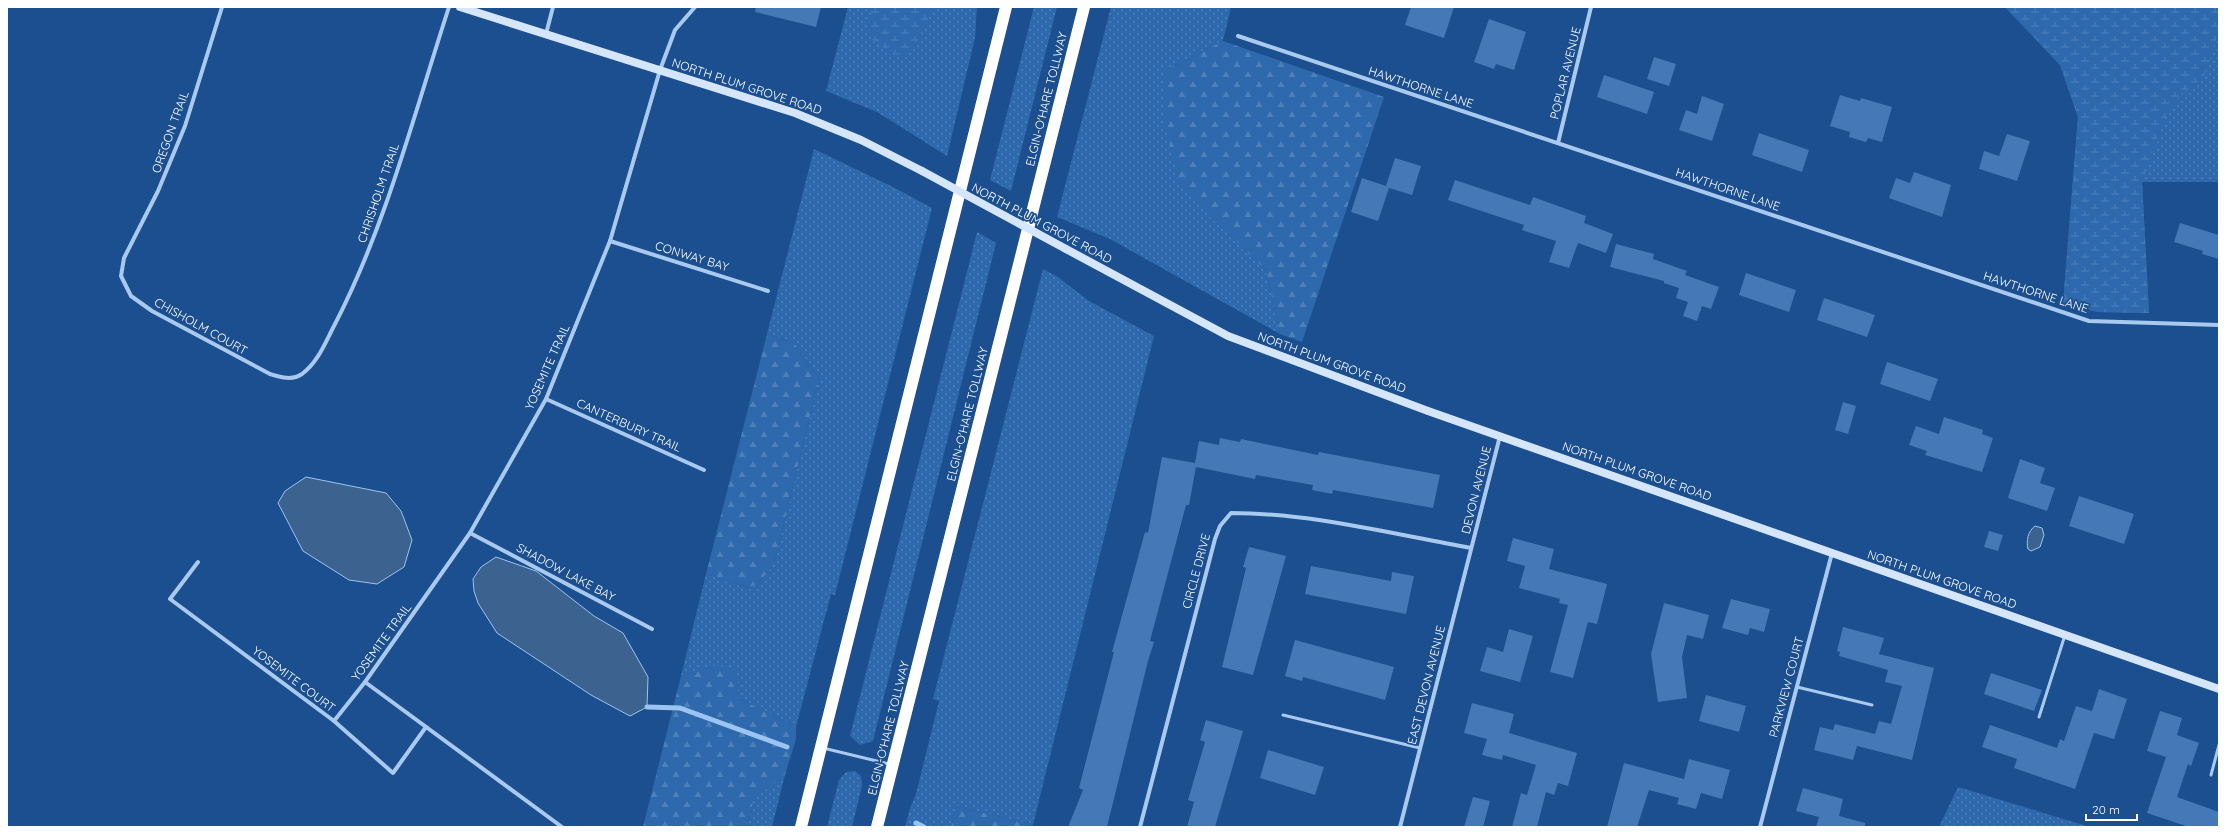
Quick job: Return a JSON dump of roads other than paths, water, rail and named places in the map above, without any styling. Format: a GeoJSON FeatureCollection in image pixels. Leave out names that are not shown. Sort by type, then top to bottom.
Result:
{"type":"FeatureCollection","features":[{"type":"Feature","properties":{"kind":"highway","name":"ELGIN-O'HARE TOLLWAY"},"geometry":{"type":"LineString","coordinates":[[877,827],[1084,7]]}},
{"type":"Feature","properties":{"kind":"highway"},"geometry":{"type":"LineString","coordinates":[[801,827],[1005,10]]}},
{"type":"Feature","properties":{"kind":"street","name":"OREGON TRAIL"},"geometry":{"type":"LineString","coordinates":[[124,258],[158,191],[185,126],[222,7]]}},
{"type":"Feature","properties":{"kind":"street","name":"CHRISHOLM TRAIL"},"geometry":{"type":"LineString","coordinates":[[301,374],[316,360],[343,308],[374,239],[449,7]]}},
{"type":"Feature","properties":{"kind":"street","name":"NORTH PLUM GROVE ROAD"},"geometry":{"type":"LineString","coordinates":[[460,7],[795,113],[861,140],[922,171],[1228,336],[1500,436],[2219,689]]}},
{"type":"Feature","properties":{"kind":"street"},"geometry":{"type":"LineString","coordinates":[[546,34],[553,7]]}},
{"type":"Feature","properties":{"kind":"street","name":"YOSEMITE TRAIL"},"geometry":{"type":"LineString","coordinates":[[334,721],[365,682],[470,533],[546,399],[610,241],[660,70],[675,30],[695,7]]}},
{"type":"Feature","properties":{"kind":"street","name":"POPLAR AVENUE"},"geometry":{"type":"LineString","coordinates":[[1558,143],[1591,7]]}},
{"type":"Feature","properties":{"kind":"street","name":"HAWTHORNE LANE"},"geometry":{"type":"LineString","coordinates":[[1238,36],[2089,321],[2219,326]]}},
{"type":"Feature","properties":{"kind":"street","name":"CONWAY BAY"},"geometry":{"type":"LineString","coordinates":[[610,241],[768,291]]}},
{"type":"Feature","properties":{"kind":"street","name":"CHISHOLM COURT"},"geometry":{"type":"LineString","coordinates":[[124,258],[121,276],[131,296],[152,311],[270,374],[288,378],[301,374]]}},
{"type":"Feature","properties":{"kind":"street","name":"CANTERBURY TRAIL"},"geometry":{"type":"LineString","coordinates":[[546,399],[704,470]]}},
{"type":"Feature","properties":{"kind":"street","name":"DEVON AVENUE"},"geometry":{"type":"LineString","coordinates":[[1471,548],[1500,436]]}},
{"type":"Feature","properties":{"kind":"street","name":"CIRCLE DRIVE"},"geometry":{"type":"LineString","coordinates":[[1140,827],[1215,539],[1220,526],[1231,514],[1258,513],[1335,524],[1471,548]]}},
{"type":"Feature","properties":{"kind":"street","name":"SHADOW LAKE BAY"},"geometry":{"type":"LineString","coordinates":[[470,533],[652,629]]}},
{"type":"Feature","properties":{"kind":"street","name":"EAST DEVON AVENUE"},"geometry":{"type":"LineString","coordinates":[[1400,827],[1471,548]]}},
{"type":"Feature","properties":{"kind":"street","name":"PARKVIEW COURT"},"geometry":{"type":"LineString","coordinates":[[1760,827],[1832,553]]}},
{"type":"Feature","properties":{"kind":"street","name":"YOSEMITE COURT"},"geometry":{"type":"LineString","coordinates":[[198,562],[170,599],[334,721],[393,773],[426,727]]}},
{"type":"Feature","properties":{"kind":"street"},"geometry":{"type":"LineString","coordinates":[[365,682],[562,827]]}},
{"type":"Feature","properties":{"kind":"lane"},"geometry":{"type":"LineString","coordinates":[[2039,717],[2065,634]]}},
{"type":"Feature","properties":{"kind":"lane"},"geometry":{"type":"LineString","coordinates":[[1797,687],[1872,705]]}},
{"type":"Feature","properties":{"kind":"lane"},"geometry":{"type":"LineString","coordinates":[[1283,715],[1420,748]]}},
{"type":"Feature","properties":{"kind":"lane"},"geometry":{"type":"LineString","coordinates":[[2211,775],[2219,745]]}},
{"type":"Feature","properties":{"kind":"lane"},"geometry":{"type":"LineString","coordinates":[[821,748],[893,765]]}},
{"type":"Feature","properties":{"kind":"waterway"},"geometry":{"type":"LineString","coordinates":[[647,707],[680,708],[787,747]]}},
{"type":"Feature","properties":{"kind":"waterway"},"geometry":{"type":"LineString","coordinates":[[916,823],[924,827]]}}]}
